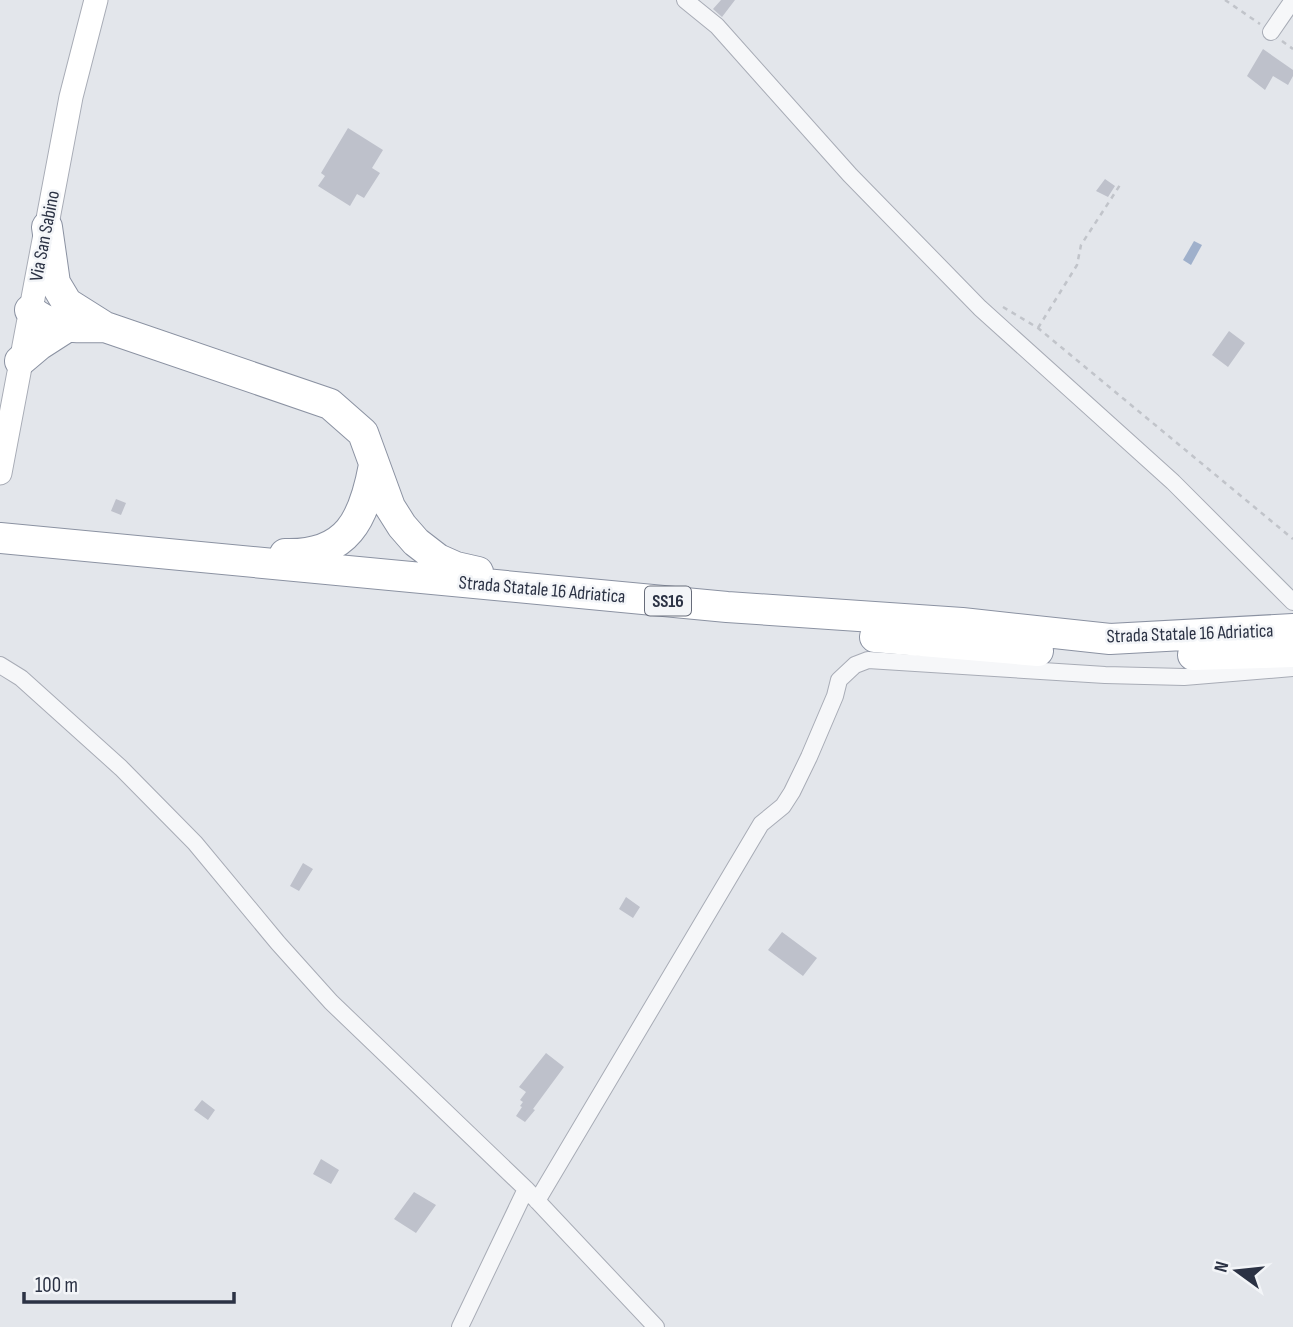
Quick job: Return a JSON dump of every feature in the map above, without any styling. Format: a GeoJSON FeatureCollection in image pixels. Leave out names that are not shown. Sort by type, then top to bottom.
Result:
{"type":"FeatureCollection","features":[{"type":"Feature","properties":{"kind":"highway"},"geometry":{"type":"LineString","coordinates":[[47,227],[55,283],[67,315]]}},
{"type":"Feature","properties":{"kind":"highway"},"geometry":{"type":"LineString","coordinates":[[30,310],[43,321],[67,315],[330,404],[363,433],[390,507],[402,526],[416,542],[438,559],[456,567],[479,572],[676,591],[727,607]]}},
{"type":"Feature","properties":{"kind":"highway"},"geometry":{"type":"LineString","coordinates":[[20,361],[67,315]]}},
{"type":"Feature","properties":{"kind":"highway"},"geometry":{"type":"LineString","coordinates":[[50,549],[102,538],[287,555],[308,554],[325,549],[356,523],[365,505],[374,464]]}},
{"type":"Feature","properties":{"kind":"highway","name":"Strada Statale 16 Adriatica"},"geometry":{"type":"LineString","coordinates":[[0,538],[50,549],[953,644],[1111,657],[1293,652]]}},
{"type":"Feature","properties":{"kind":"highway","name":"Strada Statale 16 Adriatica"},"geometry":{"type":"LineString","coordinates":[[0,556],[50,549],[727,607],[962,623],[1110,639],[1293,629]]}},
{"type":"Feature","properties":{"kind":"street","name":"Via San Sabino"},"geometry":{"type":"LineString","coordinates":[[0,473],[71,97],[96,0]]}},
{"type":"Feature","properties":{"kind":"street"},"geometry":{"type":"LineString","coordinates":[[685,0],[717,26],[850,175],[980,307],[1173,482],[1288,597]]}},
{"type":"Feature","properties":{"kind":"street"},"geometry":{"type":"LineString","coordinates":[[1271,32],[1293,0]]}},
{"type":"Feature","properties":{"kind":"street"},"geometry":{"type":"LineString","coordinates":[[460,1327],[532,1195],[761,824],[783,806],[792,792],[835,696],[839,680],[855,665],[868,660],[1105,676],[1184,677],[1293,668]]}},
{"type":"Feature","properties":{"kind":"street"},"geometry":{"type":"LineString","coordinates":[[0,665],[21,678],[121,768],[195,844],[331,1002],[532,1195],[656,1327]]}},
{"type":"Feature","properties":{"kind":"path"},"geometry":{"type":"LineString","coordinates":[[1225,0],[1271,32]]}},
{"type":"Feature","properties":{"kind":"path"},"geometry":{"type":"LineString","coordinates":[[1038,328],[1077,265],[1081,245],[1119,185]]}},
{"type":"Feature","properties":{"kind":"path"},"geometry":{"type":"LineString","coordinates":[[980,307],[997,304],[1038,328],[1293,539]]}},
{"type":"Feature","properties":{"kind":"water"},"geometry":{"type":"Polygon","coordinates":[[[1194,241],[1202,245],[1191,265],[1183,260],[1194,241]]]}},
{"type":"Feature","properties":{"kind":"building"},"geometry":{"type":"Polygon","coordinates":[[[721,0],[735,0],[722,17],[713,9],[721,0]]]}},
{"type":"Feature","properties":{"kind":"building"},"geometry":{"type":"Polygon","coordinates":[[[1263,49],[1293,70],[1288,85],[1273,76],[1265,90],[1247,76],[1263,49]]]}},
{"type":"Feature","properties":{"kind":"building"},"geometry":{"type":"Polygon","coordinates":[[[348,128],[383,150],[372,168],[380,173],[364,198],[357,194],[350,206],[318,186],[325,176],[321,173],[348,128]]]}},
{"type":"Feature","properties":{"kind":"building"},"geometry":{"type":"Polygon","coordinates":[[[1105,179],[1115,186],[1108,197],[1096,191],[1105,179]]]}},
{"type":"Feature","properties":{"kind":"building"},"geometry":{"type":"Polygon","coordinates":[[[1229,331],[1245,343],[1228,367],[1212,355],[1229,331]]]}},
{"type":"Feature","properties":{"kind":"building"},"geometry":{"type":"Polygon","coordinates":[[[116,499],[126,503],[121,515],[111,511],[116,499]]]}},
{"type":"Feature","properties":{"kind":"building"},"geometry":{"type":"Polygon","coordinates":[[[303,863],[313,869],[299,891],[290,886],[303,863]]]}},
{"type":"Feature","properties":{"kind":"building"},"geometry":{"type":"Polygon","coordinates":[[[626,897],[640,907],[633,918],[619,909],[626,897]]]}},
{"type":"Feature","properties":{"kind":"building"},"geometry":{"type":"Polygon","coordinates":[[[782,932],[817,958],[803,976],[768,950],[782,932]]]}},
{"type":"Feature","properties":{"kind":"building"},"geometry":{"type":"Polygon","coordinates":[[[546,1053],[564,1067],[525,1122],[516,1116],[522,1107],[520,1106],[523,1102],[520,1100],[526,1092],[519,1087],[546,1053]]]}},
{"type":"Feature","properties":{"kind":"building"},"geometry":{"type":"Polygon","coordinates":[[[202,1100],[215,1110],[208,1120],[194,1110],[202,1100]]]}},
{"type":"Feature","properties":{"kind":"building"},"geometry":{"type":"Polygon","coordinates":[[[321,1159],[339,1170],[331,1184],[313,1174],[321,1159]]]}},
{"type":"Feature","properties":{"kind":"building"},"geometry":{"type":"Polygon","coordinates":[[[414,1192],[436,1205],[416,1233],[394,1219],[414,1192]]]}}]}
